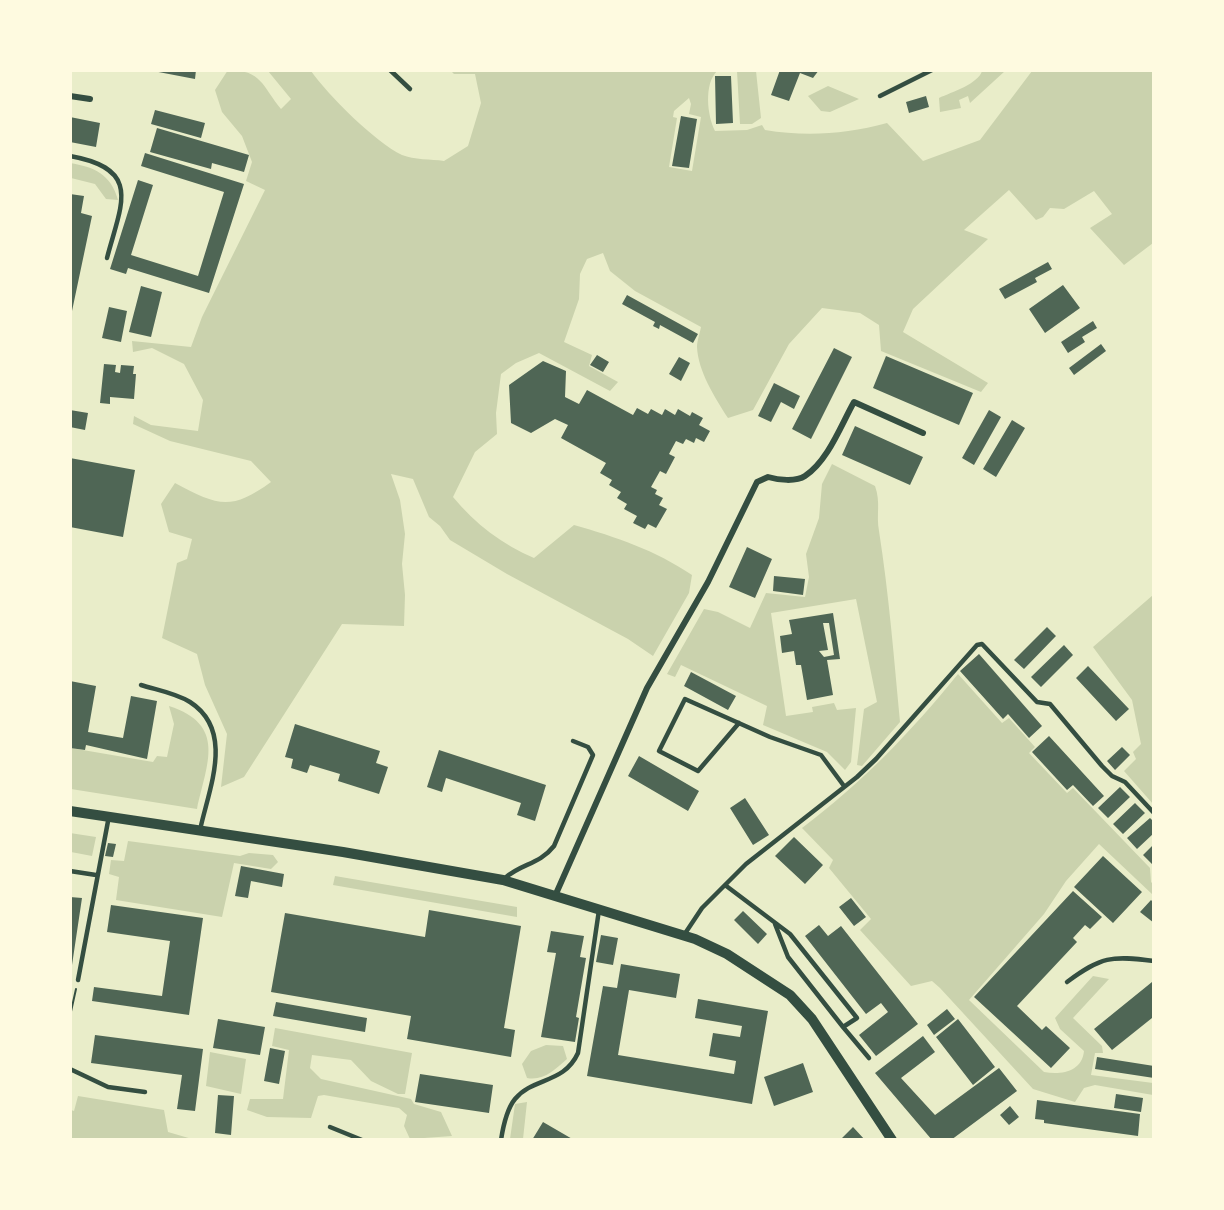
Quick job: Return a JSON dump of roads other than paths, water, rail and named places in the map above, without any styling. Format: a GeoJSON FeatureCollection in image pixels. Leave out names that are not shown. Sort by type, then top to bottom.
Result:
{"type":"FeatureCollection","features":[{"type":"Feature","properties":{"kind":"street"},"geometry":{"type":"LineString","coordinates":[[70,96],[90,99]]}},
{"type":"Feature","properties":{"kind":"street"},"geometry":{"type":"LineString","coordinates":[[554,897],[647,688],[708,582],[757,482],[768,477],[780,480],[804,477],[822,459],[854,402],[923,433]]}},
{"type":"Feature","properties":{"kind":"street"},"geometry":{"type":"LineString","coordinates":[[70,810],[503,880],[684,935],[727,954],[790,995],[812,1019],[892,1140]]}},
{"type":"Feature","properties":{"kind":"lane"},"geometry":{"type":"LineString","coordinates":[[390,70],[410,89]]}},
{"type":"Feature","properties":{"kind":"lane"},"geometry":{"type":"LineString","coordinates":[[880,96],[932,70]]}},
{"type":"Feature","properties":{"kind":"lane"},"geometry":{"type":"LineString","coordinates":[[70,156],[97,161],[108,168],[121,184],[122,200],[106,258]]}},
{"type":"Feature","properties":{"kind":"lane"},"geometry":{"type":"LineString","coordinates":[[684,935],[702,908],[746,864],[876,759],[977,645],[982,644],[1037,702],[1050,704],[1102,766],[1112,776],[1125,782],[1154,813]]}},
{"type":"Feature","properties":{"kind":"lane"},"geometry":{"type":"LineString","coordinates":[[141,686],[189,701],[201,712],[214,730],[218,752],[200,830]]}},
{"type":"Feature","properties":{"kind":"lane"},"geometry":{"type":"LineString","coordinates":[[739,723],[698,771],[659,751],[685,699],[821,755],[844,786]]}},
{"type":"Feature","properties":{"kind":"lane"},"geometry":{"type":"LineString","coordinates":[[503,880],[515,869],[544,858],[554,846],[593,754],[588,747],[573,741]]}},
{"type":"Feature","properties":{"kind":"lane"},"geometry":{"type":"LineString","coordinates":[[78,980],[96,875],[109,816]]}},
{"type":"Feature","properties":{"kind":"lane"},"geometry":{"type":"LineString","coordinates":[[70,871],[96,875]]}},
{"type":"Feature","properties":{"kind":"lane"},"geometry":{"type":"LineString","coordinates":[[725,885],[790,934],[857,1018],[843,1027]]}},
{"type":"Feature","properties":{"kind":"lane"},"geometry":{"type":"LineString","coordinates":[[501,1140],[503,1124],[514,1100],[572,1068],[578,1053],[599,910]]}},
{"type":"Feature","properties":{"kind":"lane"},"geometry":{"type":"LineString","coordinates":[[775,924],[788,957],[869,1058]]}},
{"type":"Feature","properties":{"kind":"lane"},"geometry":{"type":"LineString","coordinates":[[1067,982],[1094,962],[1113,958],[1154,960]]}},
{"type":"Feature","properties":{"kind":"lane"},"geometry":{"type":"LineString","coordinates":[[70,972],[80,974]]}},
{"type":"Feature","properties":{"kind":"lane"},"geometry":{"type":"LineString","coordinates":[[70,1069],[108,1087],[146,1092]]}},
{"type":"Feature","properties":{"kind":"lane"},"geometry":{"type":"LineString","coordinates":[[330,1127],[362,1140]]}}]}
